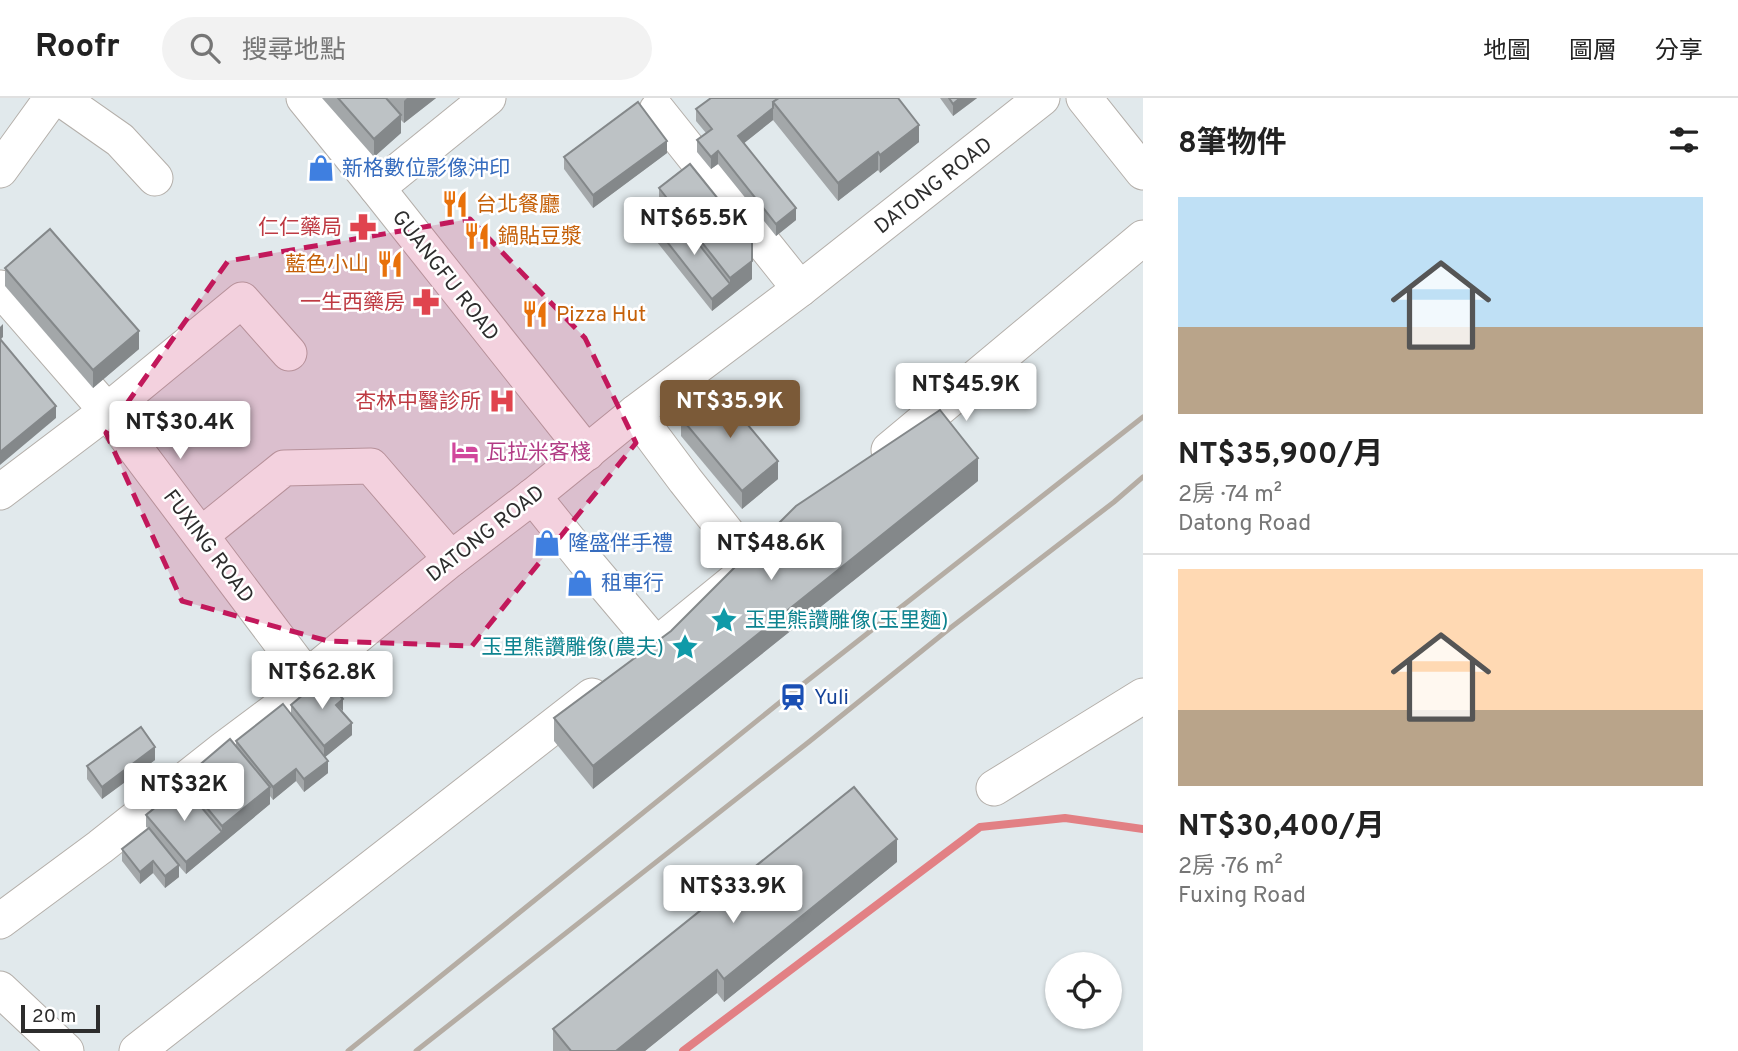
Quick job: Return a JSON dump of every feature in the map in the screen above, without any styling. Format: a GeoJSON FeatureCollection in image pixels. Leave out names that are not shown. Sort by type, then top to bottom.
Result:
{"type":"FeatureCollection","features":[{"type":"Feature","properties":{"kind":"street"},"geometry":{"type":"LineString","coordinates":[[0,170],[52,98]]}},
{"type":"Feature","properties":{"kind":"street"},"geometry":{"type":"LineString","coordinates":[[60,98],[120,140],[155,178]]}},
{"type":"Feature","properties":{"kind":"street","name":"GUANGFU ROAD"},"geometry":{"type":"LineString","coordinates":[[303,98],[587,453]]}},
{"type":"Feature","properties":{"kind":"street"},"geometry":{"type":"LineString","coordinates":[[377,188],[488,98]]}},
{"type":"Feature","properties":{"kind":"street"},"geometry":{"type":"LineString","coordinates":[[1084,98],[1143,172]]}},
{"type":"Feature","properties":{"kind":"street","name":"DATONG ROAD"},"geometry":{"type":"LineString","coordinates":[[0,920],[100,847],[291,699],[307,677],[451,559],[635,413],[800,289],[1026,103]]}},
{"type":"Feature","properties":{"kind":"street"},"geometry":{"type":"LineString","coordinates":[[657,110],[800,289]]}},
{"type":"Feature","properties":{"kind":"street"},"geometry":{"type":"LineString","coordinates":[[868,468],[1143,238]]}},
{"type":"Feature","properties":{"kind":"street","name":"FUXING ROAD"},"geometry":{"type":"LineString","coordinates":[[0,288],[107,411],[307,677]]}},
{"type":"Feature","properties":{"kind":"street"},"geometry":{"type":"LineString","coordinates":[[0,492],[107,411],[242,300],[289,353]]}},
{"type":"Feature","properties":{"kind":"street"},"geometry":{"type":"LineString","coordinates":[[137,1051],[634,663],[766,555],[635,413]]}},
{"type":"Feature","properties":{"kind":"street"},"geometry":{"type":"LineString","coordinates":[[201,535],[284,468],[370,466],[451,559]]}},
{"type":"Feature","properties":{"kind":"street"},"geometry":{"type":"LineString","coordinates":[[533,496],[586,562],[634,663]]}},
{"type":"Feature","properties":{"kind":"street"},"geometry":{"type":"LineString","coordinates":[[994,788],[1143,696]]}},
{"type":"Feature","properties":{"kind":"street"},"geometry":{"type":"LineString","coordinates":[[0,989],[66,1051]]}},
{"type":"Feature","properties":{"kind":"highlighted area"},"geometry":{"type":"Polygon","coordinates":[[[470,219],[585,338],[636,443],[472,646],[328,641],[182,601],[106,433],[228,261],[470,219]]]}},
{"type":"Feature","properties":{"kind":"building"},"geometry":{"type":"Polygon","coordinates":[[[338,98],[386,98],[401,115],[374,139],[338,98]]]}},
{"type":"Feature","properties":{"kind":"building"},"geometry":{"type":"Polygon","coordinates":[[[711,98],[779,98],[773,102],[773,108],[738,136],[796,208],[776,224],[718,151],[711,157],[697,140],[712,129],[696,109],[711,98]]]}},
{"type":"Feature","properties":{"kind":"building"},"geometry":{"type":"Polygon","coordinates":[[[779,98],[898,98],[919,125],[838,183],[773,102],[779,98]]]}},
{"type":"Feature","properties":{"kind":"building"},"geometry":{"type":"Polygon","coordinates":[[[949,98],[960,98],[953,104],[949,98]]]}},
{"type":"Feature","properties":{"kind":"building"},"geometry":{"type":"Polygon","coordinates":[[[638,102],[667,141],[593,195],[564,157],[638,102]]]}},
{"type":"Feature","properties":{"kind":"building"},"geometry":{"type":"Polygon","coordinates":[[[690,164],[752,241],[752,261],[730,278],[659,188],[690,164]]]}},
{"type":"Feature","properties":{"kind":"building"},"geometry":{"type":"Polygon","coordinates":[[[676,215],[730,284],[712,299],[657,229],[676,215]]]}},
{"type":"Feature","properties":{"kind":"building"},"geometry":{"type":"Polygon","coordinates":[[[50,229],[139,331],[93,370],[5,268],[50,229]]]}},
{"type":"Feature","properties":{"kind":"building"},"geometry":{"type":"Polygon","coordinates":[[[0,339],[56,406],[0,452],[0,339]]]}},
{"type":"Feature","properties":{"kind":"building"},"geometry":{"type":"Polygon","coordinates":[[[717,388],[778,461],[742,491],[681,418],[717,388]]]}},
{"type":"Feature","properties":{"kind":"building"},"geometry":{"type":"Polygon","coordinates":[[[940,410],[978,458],[593,766],[554,718],[671,631],[796,506],[940,410]]]}},
{"type":"Feature","properties":{"kind":"building"},"geometry":{"type":"Polygon","coordinates":[[[324,677],[343,699],[336,705],[352,723],[324,746],[291,705],[324,677]]]}},
{"type":"Feature","properties":{"kind":"building"},"geometry":{"type":"Polygon","coordinates":[[[283,704],[328,761],[304,779],[296,769],[273,787],[236,741],[283,704]]]}},
{"type":"Feature","properties":{"kind":"building"},"geometry":{"type":"Polygon","coordinates":[[[141,727],[155,747],[102,787],[87,766],[141,727]]]}},
{"type":"Feature","properties":{"kind":"building"},"geometry":{"type":"Polygon","coordinates":[[[230,739],[270,787],[222,826],[183,779],[230,739]]]}},
{"type":"Feature","properties":{"kind":"building"},"geometry":{"type":"Polygon","coordinates":[[[183,785],[222,832],[186,862],[146,815],[183,785]]]}},
{"type":"Feature","properties":{"kind":"building"},"geometry":{"type":"Polygon","coordinates":[[[854,787],[897,839],[724,979],[717,970],[616,1051],[571,1051],[553,1029],[854,787]]]}},
{"type":"Feature","properties":{"kind":"building"},"geometry":{"type":"Polygon","coordinates":[[[149,828],[179,865],[165,876],[153,861],[140,872],[122,849],[149,828]]]}},
{"type":"Feature","properties":{"kind":"waterway"},"geometry":{"type":"LineString","coordinates":[[683,1051],[980,827],[1065,818],[1143,829]]}},
{"type":"Feature","properties":{"kind":"railway"},"geometry":{"type":"LineString","coordinates":[[348,1051],[784,699],[1143,417]]}},
{"type":"Feature","properties":{"kind":"railway"},"geometry":{"type":"LineString","coordinates":[[416,1051],[1143,477]]}},
{"type":"Feature","properties":{"kind":"place","name":"新格數位影像沖印"},"geometry":{"type":"Point","coordinates":[321,168]}},
{"type":"Feature","properties":{"kind":"place","name":"台北餐廳"},"geometry":{"type":"Point","coordinates":[455,204]}},
{"type":"Feature","properties":{"kind":"place","name":"仁仁藥局"},"geometry":{"type":"Point","coordinates":[363,227]}},
{"type":"Feature","properties":{"kind":"place","name":"鍋貼豆漿"},"geometry":{"type":"Point","coordinates":[477,236]}},
{"type":"Feature","properties":{"kind":"place","name":"藍色小山"},"geometry":{"type":"Point","coordinates":[390,264]}},
{"type":"Feature","properties":{"kind":"place","name":"一生西藥房"},"geometry":{"type":"Point","coordinates":[426,302]}},
{"type":"Feature","properties":{"kind":"place","name":"Pizza Hut"},"geometry":{"type":"Point","coordinates":[535,314]}},
{"type":"Feature","properties":{"kind":"place","name":"杏林中醫診所"},"geometry":{"type":"Point","coordinates":[502,401]}},
{"type":"Feature","properties":{"kind":"place","name":"瓦拉米客棧"},"geometry":{"type":"Point","coordinates":[465,452]}},
{"type":"Feature","properties":{"kind":"place","name":"隆盛伴手禮"},"geometry":{"type":"Point","coordinates":[547,543]}},
{"type":"Feature","properties":{"kind":"place","name":"租車行"},"geometry":{"type":"Point","coordinates":[580,583]}},
{"type":"Feature","properties":{"kind":"place","name":"玉里熊讚雕像(玉里麵)"},"geometry":{"type":"Point","coordinates":[724,620]}},
{"type":"Feature","properties":{"kind":"place","name":"玉里熊讚雕像(農夫)"},"geometry":{"type":"Point","coordinates":[685,647]}},
{"type":"Feature","properties":{"kind":"place","name":"Yuli"},"geometry":{"type":"Point","coordinates":[793,697]}}]}
